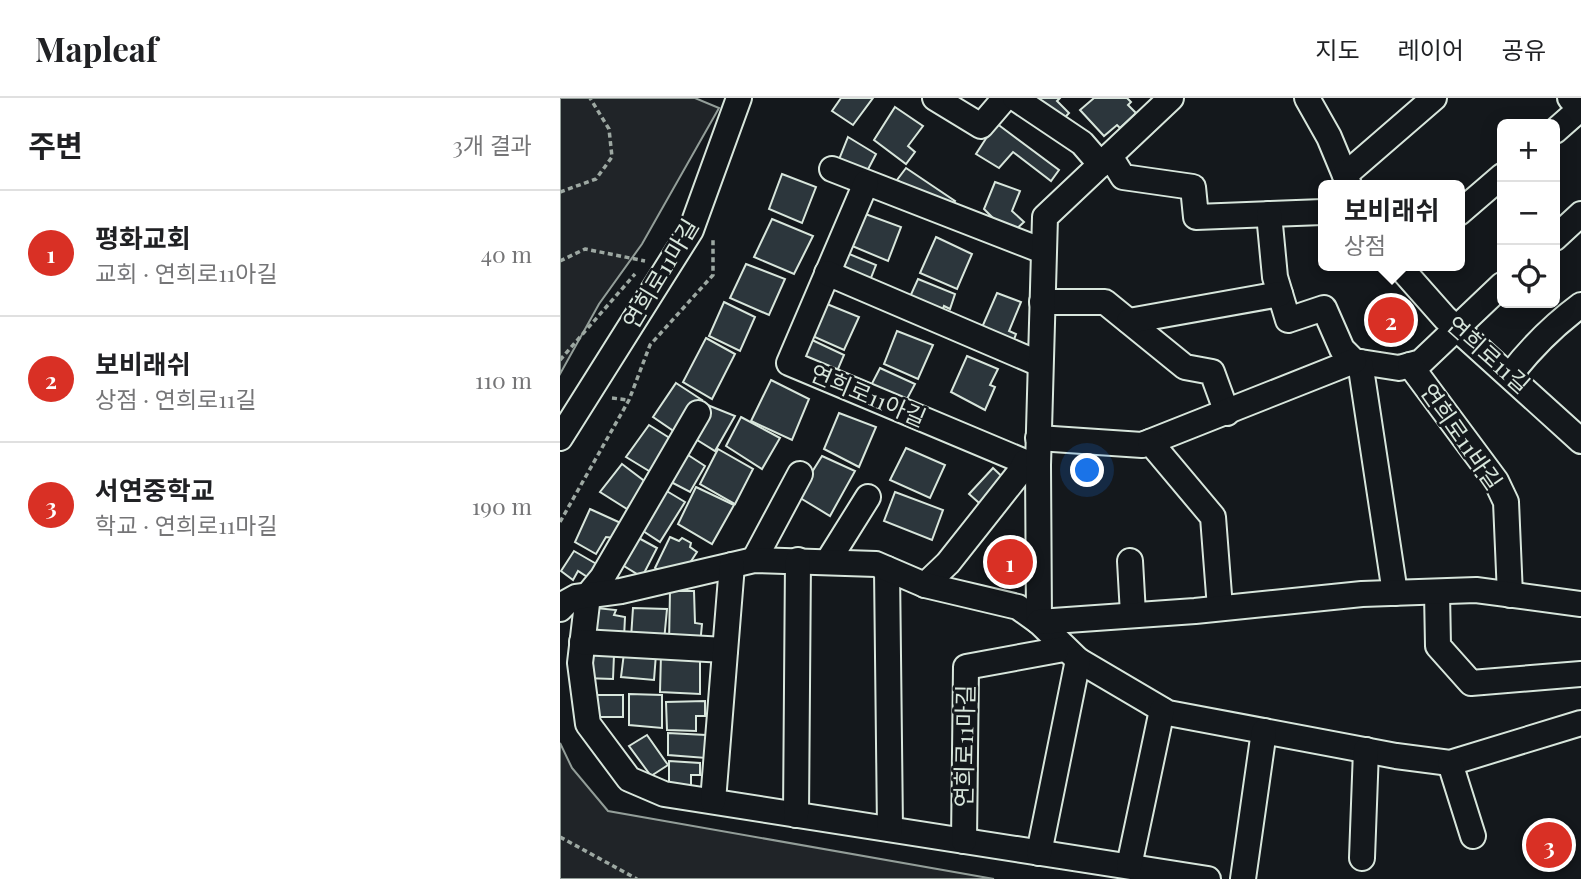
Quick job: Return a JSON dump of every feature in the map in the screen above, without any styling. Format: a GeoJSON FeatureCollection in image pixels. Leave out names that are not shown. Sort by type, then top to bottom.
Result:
{"type":"FeatureCollection","features":[{"type":"Feature","properties":{"kind":"street","name":"연희로11마길"},"geometry":{"type":"LineString","coordinates":[[560,438],[691,230],[739,98]]}},
{"type":"Feature","properties":{"kind":"street"},"geometry":{"type":"LineString","coordinates":[[935,98],[981,126],[1005,98]]}},
{"type":"Feature","properties":{"kind":"street"},"geometry":{"type":"LineString","coordinates":[[1015,98],[1082,143],[1123,177],[1193,187],[1196,217],[1318,212]]}},
{"type":"Feature","properties":{"kind":"street"},"geometry":{"type":"LineString","coordinates":[[1307,98],[1329,137],[1347,180],[1434,98]]}},
{"type":"Feature","properties":{"kind":"street"},"geometry":{"type":"LineString","coordinates":[[1560,127],[1580,109],[1570,98]]}},
{"type":"Feature","properties":{"kind":"street"},"geometry":{"type":"LineString","coordinates":[[1039,622],[1031,463],[1038,438],[1045,217],[1168,99]]}},
{"type":"Feature","properties":{"kind":"street"},"geometry":{"type":"LineString","coordinates":[[832,169],[1043,251]]}},
{"type":"Feature","properties":{"kind":"street"},"geometry":{"type":"LineString","coordinates":[[1465,208],[1497,180]]}},
{"type":"Feature","properties":{"kind":"street","name":"연희로11아길"},"geometry":{"type":"LineString","coordinates":[[866,183],[789,363],[1031,463]]}},
{"type":"Feature","properties":{"kind":"street"},"geometry":{"type":"LineString","coordinates":[[1269,214],[1275,277],[1288,320],[1324,308],[1342,349],[1357,362],[1395,593]]}},
{"type":"Feature","properties":{"kind":"street"},"geometry":{"type":"LineString","coordinates":[[1560,233],[1581,214]]}},
{"type":"Feature","properties":{"kind":"street","name":"연희로11길"},"geometry":{"type":"LineString","coordinates":[[1404,271],[1456,327],[1581,440]]}},
{"type":"Feature","properties":{"kind":"street"},"geometry":{"type":"LineString","coordinates":[[827,273],[1040,364]]}},
{"type":"Feature","properties":{"kind":"street"},"geometry":{"type":"LineString","coordinates":[[1038,438],[1142,445],[1357,362],[1399,368],[1421,362],[1497,290]]}},
{"type":"Feature","properties":{"kind":"street"},"geometry":{"type":"LineString","coordinates":[[1129,321],[1280,295]]}},
{"type":"Feature","properties":{"kind":"street"},"geometry":{"type":"LineString","coordinates":[[1042,302],[1105,302],[1185,366],[1212,372],[1227,413]]}},
{"type":"Feature","properties":{"kind":"street"},"geometry":{"type":"LineString","coordinates":[[1510,376],[1525,355],[1581,305]]}},
{"type":"Feature","properties":{"kind":"street","name":"연희로11바길"},"geometry":{"type":"LineString","coordinates":[[1410,365],[1496,481],[1506,502],[1510,595]]}},
{"type":"Feature","properties":{"kind":"street"},"geometry":{"type":"LineString","coordinates":[[587,595],[602,578],[698,413]]}},
{"type":"Feature","properties":{"kind":"street"},"geometry":{"type":"LineString","coordinates":[[1150,442],[1213,517],[1220,608]]}},
{"type":"Feature","properties":{"kind":"street"},"geometry":{"type":"LineString","coordinates":[[925,585],[948,563],[1020,472],[1031,463]]}},
{"type":"Feature","properties":{"kind":"street"},"geometry":{"type":"LineString","coordinates":[[713,802],[725,650],[743,562],[800,474]]}},
{"type":"Feature","properties":{"kind":"street"},"geometry":{"type":"LineString","coordinates":[[828,561],[868,497]]}},
{"type":"Feature","properties":{"kind":"street"},"geometry":{"type":"LineString","coordinates":[[560,609],[566,602],[587,595],[621,591],[743,562],[798,560],[876,564],[925,585],[1018,607],[1039,622],[1072,654],[1168,713],[1366,750],[1450,762],[1581,723]]}},
{"type":"Feature","properties":{"kind":"street"},"geometry":{"type":"LineString","coordinates":[[796,814],[798,560]]}},
{"type":"Feature","properties":{"kind":"street"},"geometry":{"type":"LineString","coordinates":[[1130,561],[1133,614]]}},
{"type":"Feature","properties":{"kind":"street"},"geometry":{"type":"LineString","coordinates":[[887,569],[890,829]]}},
{"type":"Feature","properties":{"kind":"street"},"geometry":{"type":"LineString","coordinates":[[1039,622],[1395,593],[1476,590],[1581,604]]}},
{"type":"Feature","properties":{"kind":"street"},"geometry":{"type":"LineString","coordinates":[[1437,592],[1438,646],[1471,682],[1581,674]]}},
{"type":"Feature","properties":{"kind":"street","name":"연희로11마길"},"geometry":{"type":"LineString","coordinates":[[587,595],[580,663],[588,724],[629,779],[664,794],[1208,879]]}},
{"type":"Feature","properties":{"kind":"street"},"geometry":{"type":"LineString","coordinates":[[582,642],[725,650]]}},
{"type":"Feature","properties":{"kind":"street","name":"연희로11마길"},"geometry":{"type":"LineString","coordinates":[[964,841],[966,667],[1072,654]]}},
{"type":"Feature","properties":{"kind":"street"},"geometry":{"type":"LineString","coordinates":[[1039,853],[1072,654]]}},
{"type":"Feature","properties":{"kind":"street"},"geometry":{"type":"LineString","coordinates":[[1129,866],[1162,710]]}},
{"type":"Feature","properties":{"kind":"street"},"geometry":{"type":"LineString","coordinates":[[1244,879],[1264,731]]}},
{"type":"Feature","properties":{"kind":"street"},"geometry":{"type":"LineString","coordinates":[[1362,859],[1366,750]]}},
{"type":"Feature","properties":{"kind":"street"},"geometry":{"type":"LineString","coordinates":[[1450,762],[1473,836]]}},
{"type":"Feature","properties":{"kind":"path"},"geometry":{"type":"LineString","coordinates":[[560,192],[596,179],[612,157],[609,129],[590,98]]}},
{"type":"Feature","properties":{"kind":"path"},"geometry":{"type":"LineString","coordinates":[[560,522],[629,400],[650,345],[713,275],[713,226]]}},
{"type":"Feature","properties":{"kind":"path"},"geometry":{"type":"LineString","coordinates":[[560,261],[585,249],[646,262]]}},
{"type":"Feature","properties":{"kind":"path"},"geometry":{"type":"LineString","coordinates":[[560,359],[653,253]]}},
{"type":"Feature","properties":{"kind":"path"},"geometry":{"type":"LineString","coordinates":[[560,837],[638,879]]}},
{"type":"Feature","properties":{"kind":"shaded area"},"geometry":{"type":"Polygon","coordinates":[[[560,98],[695,98],[719,108],[642,244],[599,304],[560,374],[560,98]]]}},
{"type":"Feature","properties":{"kind":"shaded area"},"geometry":{"type":"Polygon","coordinates":[[[560,743],[572,768],[608,811],[994,879],[560,879],[560,743]]]}},
{"type":"Feature","properties":{"kind":"building"},"geometry":{"type":"Polygon","coordinates":[[[841,98],[873,98],[853,125],[832,111],[841,98]]]}},
{"type":"Feature","properties":{"kind":"building"},"geometry":{"type":"Polygon","coordinates":[[[1024,98],[1060,98],[1057,101],[1069,113],[1059,124],[1024,98]]]}},
{"type":"Feature","properties":{"kind":"building"},"geometry":{"type":"Polygon","coordinates":[[[1094,98],[1127,98],[1131,102],[1128,105],[1136,113],[1120,128],[1117,125],[1104,136],[1080,110],[1094,98]]]}},
{"type":"Feature","properties":{"kind":"building"},"geometry":{"type":"Polygon","coordinates":[[[895,107],[923,126],[908,146],[915,152],[906,164],[874,140],[895,107]]]}},
{"type":"Feature","properties":{"kind":"building"},"geometry":{"type":"Polygon","coordinates":[[[996,123],[1059,170],[1051,181],[1013,152],[999,168],[976,154],[996,123]]]}},
{"type":"Feature","properties":{"kind":"building"},"geometry":{"type":"Polygon","coordinates":[[[848,137],[876,154],[863,179],[836,167],[848,137]]]}},
{"type":"Feature","properties":{"kind":"building"},"geometry":{"type":"Polygon","coordinates":[[[906,168],[955,201],[948,211],[897,180],[906,168]]]}},
{"type":"Feature","properties":{"kind":"building"},"geometry":{"type":"Polygon","coordinates":[[[782,174],[816,187],[802,223],[769,209],[782,174]]]}},
{"type":"Feature","properties":{"kind":"building"},"geometry":{"type":"Polygon","coordinates":[[[995,182],[1020,191],[1012,211],[1024,222],[1010,235],[984,209],[995,182]]]}},
{"type":"Feature","properties":{"kind":"building"},"geometry":{"type":"Polygon","coordinates":[[[860,212],[901,227],[888,261],[845,243],[860,212]]]}},
{"type":"Feature","properties":{"kind":"building"},"geometry":{"type":"Polygon","coordinates":[[[772,219],[813,236],[794,274],[754,257],[772,219]]]}},
{"type":"Feature","properties":{"kind":"building"},"geometry":{"type":"Polygon","coordinates":[[[936,237],[972,254],[957,289],[920,273],[936,237]]]}},
{"type":"Feature","properties":{"kind":"building"},"geometry":{"type":"Polygon","coordinates":[[[842,251],[876,265],[863,298],[829,282],[842,251]]]}},
{"type":"Feature","properties":{"kind":"building"},"geometry":{"type":"Polygon","coordinates":[[[746,264],[785,279],[769,315],[730,298],[746,264]]]}},
{"type":"Feature","properties":{"kind":"building"},"geometry":{"type":"Polygon","coordinates":[[[918,279],[955,294],[950,309],[944,306],[937,325],[904,310],[918,279]]]}},
{"type":"Feature","properties":{"kind":"building"},"geometry":{"type":"Polygon","coordinates":[[[997,293],[1021,302],[1009,331],[1016,334],[1008,356],[976,341],[997,293]]]}},
{"type":"Feature","properties":{"kind":"building"},"geometry":{"type":"Polygon","coordinates":[[[724,302],[755,317],[740,351],[709,336],[724,302]]]}},
{"type":"Feature","properties":{"kind":"building"},"geometry":{"type":"Polygon","coordinates":[[[822,302],[859,317],[844,350],[808,334],[822,302]]]}},
{"type":"Feature","properties":{"kind":"building"},"geometry":{"type":"Polygon","coordinates":[[[897,331],[933,345],[918,379],[884,364],[897,331]]]}},
{"type":"Feature","properties":{"kind":"building"},"geometry":{"type":"Polygon","coordinates":[[[706,338],[735,354],[712,399],[683,382],[706,338]]]}},
{"type":"Feature","properties":{"kind":"building"},"geometry":{"type":"Polygon","coordinates":[[[810,339],[844,355],[829,390],[796,373],[810,339]]]}},
{"type":"Feature","properties":{"kind":"building"},"geometry":{"type":"Polygon","coordinates":[[[967,356],[998,369],[990,385],[995,387],[985,410],[951,392],[967,356]]]}},
{"type":"Feature","properties":{"kind":"building"},"geometry":{"type":"Polygon","coordinates":[[[880,368],[915,384],[898,416],[864,399],[880,368]]]}},
{"type":"Feature","properties":{"kind":"building"},"geometry":{"type":"Polygon","coordinates":[[[771,380],[809,399],[792,440],[751,421],[771,380]]]}},
{"type":"Feature","properties":{"kind":"building"},"geometry":{"type":"Polygon","coordinates":[[[676,383],[702,400],[678,434],[653,417],[676,383]]]}},
{"type":"Feature","properties":{"kind":"building"},"geometry":{"type":"Polygon","coordinates":[[[705,404],[735,416],[715,451],[689,435],[705,404]]]}},
{"type":"Feature","properties":{"kind":"building"},"geometry":{"type":"Polygon","coordinates":[[[839,413],[876,427],[859,467],[824,449],[839,413]]]}},
{"type":"Feature","properties":{"kind":"building"},"geometry":{"type":"Polygon","coordinates":[[[741,417],[780,438],[762,469],[726,446],[741,417]]]}},
{"type":"Feature","properties":{"kind":"building"},"geometry":{"type":"Polygon","coordinates":[[[649,425],[676,442],[654,474],[626,457],[649,425]]]}},
{"type":"Feature","properties":{"kind":"building"},"geometry":{"type":"Polygon","coordinates":[[[906,448],[945,465],[930,498],[890,480],[906,448]]]}},
{"type":"Feature","properties":{"kind":"building"},"geometry":{"type":"Polygon","coordinates":[[[718,449],[753,469],[735,504],[700,484],[718,449]]]}},
{"type":"Feature","properties":{"kind":"building"},"geometry":{"type":"Polygon","coordinates":[[[685,453],[705,466],[690,492],[671,482],[685,453]]]}},
{"type":"Feature","properties":{"kind":"building"},"geometry":{"type":"Polygon","coordinates":[[[822,456],[855,471],[830,516],[797,496],[822,456]]]}},
{"type":"Feature","properties":{"kind":"building"},"geometry":{"type":"Polygon","coordinates":[[[622,464],[647,483],[627,509],[600,492],[622,464]]]}},
{"type":"Feature","properties":{"kind":"building"},"geometry":{"type":"Polygon","coordinates":[[[993,468],[1009,483],[987,510],[969,494],[993,468]]]}},
{"type":"Feature","properties":{"kind":"building"},"geometry":{"type":"Polygon","coordinates":[[[696,487],[734,505],[712,544],[678,524],[696,487]]]}},
{"type":"Feature","properties":{"kind":"building"},"geometry":{"type":"Polygon","coordinates":[[[665,490],[685,502],[660,542],[640,529],[665,490]]]}},
{"type":"Feature","properties":{"kind":"building"},"geometry":{"type":"Polygon","coordinates":[[[895,492],[943,510],[932,540],[884,521],[895,492]]]}},
{"type":"Feature","properties":{"kind":"building"},"geometry":{"type":"Polygon","coordinates":[[[590,509],[623,524],[615,538],[606,537],[596,554],[575,542],[590,509]]]}},
{"type":"Feature","properties":{"kind":"building"},"geometry":{"type":"Polygon","coordinates":[[[635,536],[657,548],[642,577],[619,563],[635,536]]]}},
{"type":"Feature","properties":{"kind":"building"},"geometry":{"type":"Polygon","coordinates":[[[670,537],[679,541],[682,538],[691,543],[690,547],[697,552],[682,575],[669,577],[655,568],[670,537]]]}},
{"type":"Feature","properties":{"kind":"building"},"geometry":{"type":"Polygon","coordinates":[[[574,551],[600,566],[592,580],[578,571],[573,580],[561,571],[574,551]]]}},
{"type":"Feature","properties":{"kind":"building"},"geometry":{"type":"Polygon","coordinates":[[[670,591],[694,591],[695,623],[702,624],[700,645],[669,643],[670,591]]]}},
{"type":"Feature","properties":{"kind":"building"},"geometry":{"type":"Polygon","coordinates":[[[596,608],[616,610],[614,615],[625,617],[624,638],[593,634],[596,608]]]}},
{"type":"Feature","properties":{"kind":"building"},"geometry":{"type":"Polygon","coordinates":[[[633,608],[667,609],[664,641],[631,638],[633,608]]]}},
{"type":"Feature","properties":{"kind":"building"},"geometry":{"type":"Polygon","coordinates":[[[585,653],[614,655],[613,679],[584,678],[585,653]]]}},
{"type":"Feature","properties":{"kind":"building"},"geometry":{"type":"Polygon","coordinates":[[[624,653],[656,654],[654,680],[621,677],[624,653]]]}},
{"type":"Feature","properties":{"kind":"building"},"geometry":{"type":"Polygon","coordinates":[[[661,654],[700,655],[700,694],[660,692],[661,654]]]}},
{"type":"Feature","properties":{"kind":"building"},"geometry":{"type":"Polygon","coordinates":[[[629,694],[662,695],[662,728],[629,725],[629,694]]]}},
{"type":"Feature","properties":{"kind":"building"},"geometry":{"type":"Polygon","coordinates":[[[589,695],[623,695],[623,717],[590,717],[589,695]]]}},
{"type":"Feature","properties":{"kind":"building"},"geometry":{"type":"Polygon","coordinates":[[[705,701],[705,716],[696,716],[696,731],[667,730],[666,702],[705,701]]]}},
{"type":"Feature","properties":{"kind":"building"},"geometry":{"type":"Polygon","coordinates":[[[668,733],[706,735],[706,758],[668,755],[668,733]]]}},
{"type":"Feature","properties":{"kind":"building"},"geometry":{"type":"Polygon","coordinates":[[[647,735],[668,765],[651,776],[629,746],[647,735]]]}},
{"type":"Feature","properties":{"kind":"building"},"geometry":{"type":"Polygon","coordinates":[[[669,761],[700,763],[700,775],[691,775],[691,791],[669,783],[669,761]]]}},
{"type":"Feature","properties":{"kind":"place","name":"보비래쉬"},"geometry":{"type":"Point","coordinates":[1391,320]}},
{"type":"Feature","properties":{"kind":"place","name":"평화교회"},"geometry":{"type":"Point","coordinates":[1010,562]}},
{"type":"Feature","properties":{"kind":"place","name":"서연중학교"},"geometry":{"type":"Point","coordinates":[1549,845]}}]}
